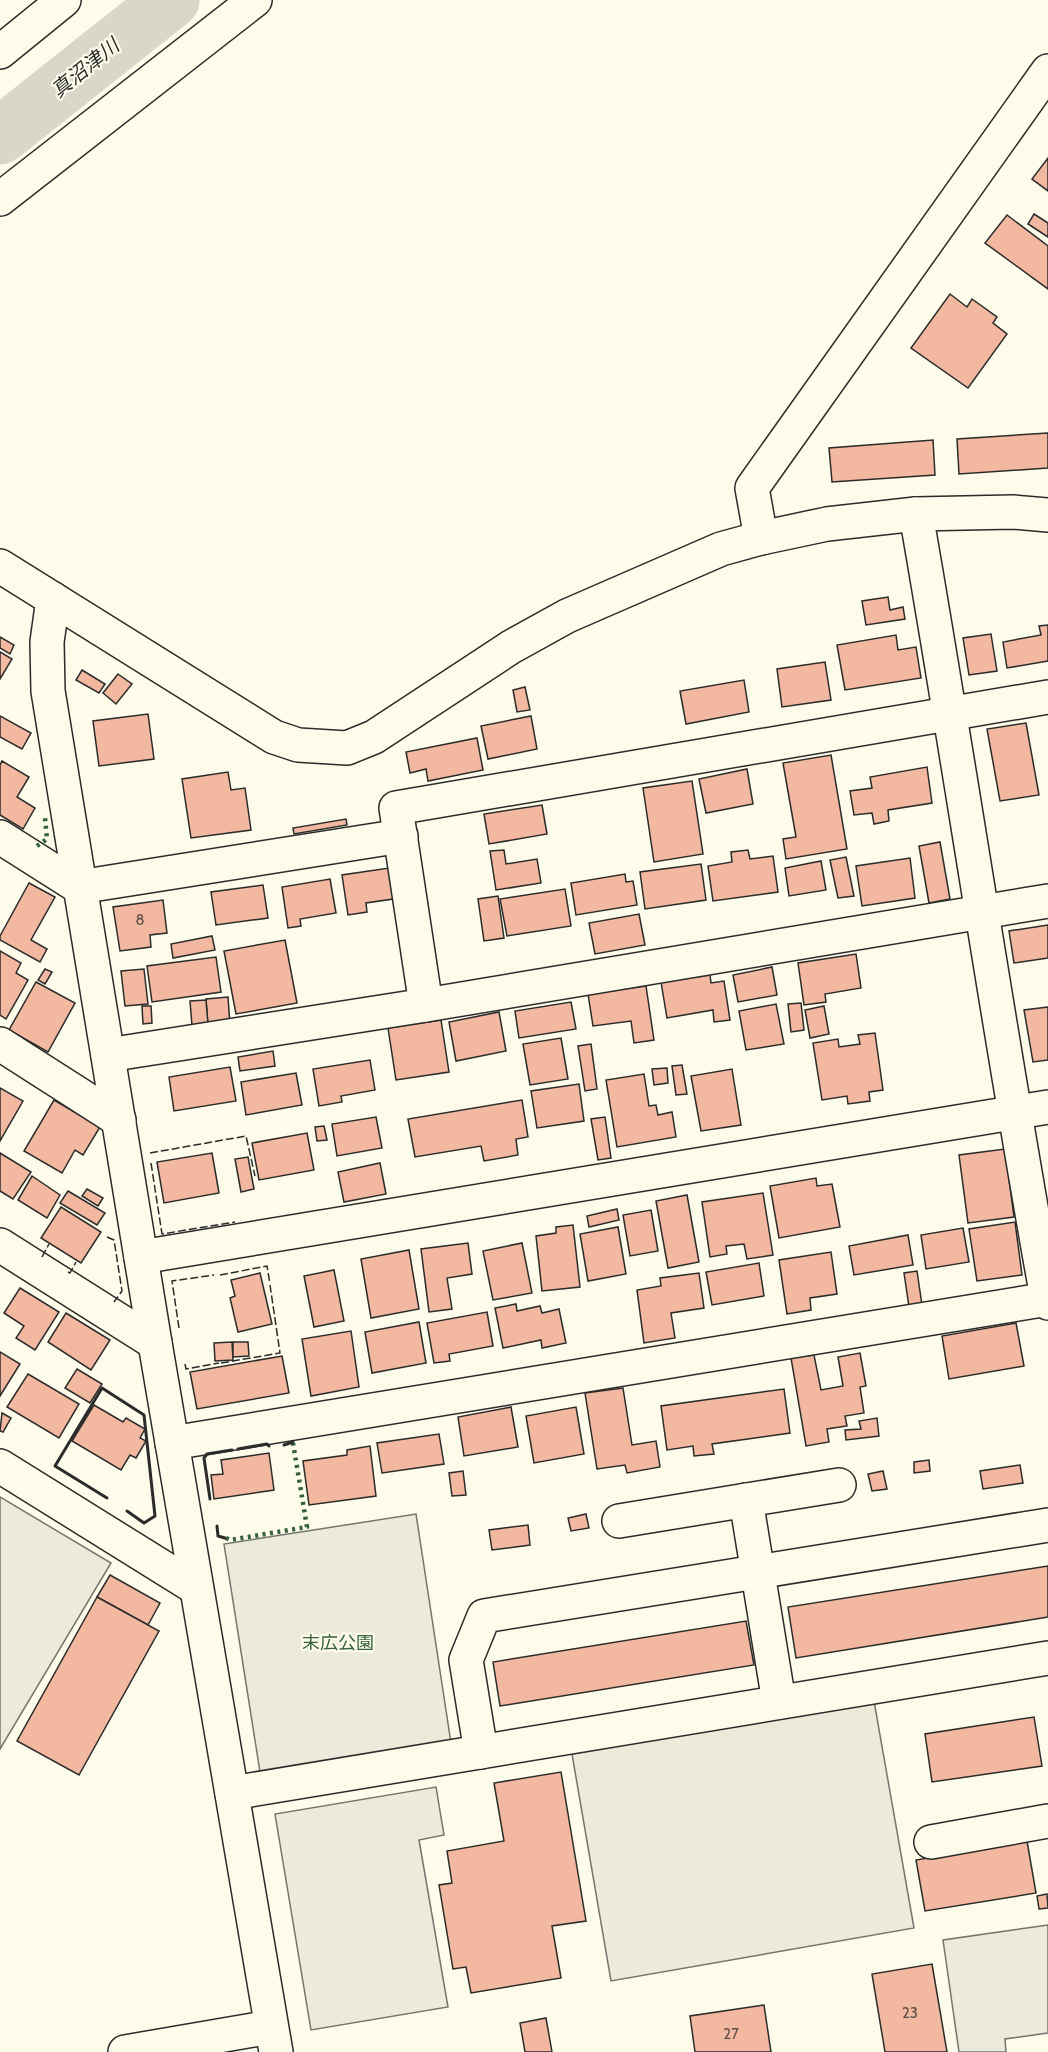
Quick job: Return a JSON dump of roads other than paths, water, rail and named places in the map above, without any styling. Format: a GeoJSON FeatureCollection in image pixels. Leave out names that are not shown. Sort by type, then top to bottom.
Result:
{"type":"FeatureCollection","features":[{"type":"Feature","properties":{"kind":"street"},"geometry":{"type":"LineString","coordinates":[[0,52],[64,0]]}},
{"type":"Feature","properties":{"kind":"street"},"geometry":{"type":"LineString","coordinates":[[0,199],[255,0]]}},
{"type":"Feature","properties":{"kind":"street"},"geometry":{"type":"LineString","coordinates":[[761,538],[752,488],[1048,71]]}},
{"type":"Feature","properties":{"kind":"street"},"geometry":{"type":"LineString","coordinates":[[0,566],[274,737],[298,746],[347,748],[374,737],[511,647],[567,616],[721,549],[827,524],[916,514],[1013,512],[1048,515]]}},
{"type":"Feature","properties":{"kind":"street"},"geometry":{"type":"LineString","coordinates":[[172,1443],[1048,1300],[1014,1113],[951,713],[916,514]]}},
{"type":"Feature","properties":{"kind":"street"},"geometry":{"type":"LineString","coordinates":[[53,599],[47,642],[48,691],[154,1343],[273,2040],[125,2052]]}},
{"type":"Feature","properties":{"kind":"street"},"geometry":{"type":"LineString","coordinates":[[426,1005],[396,808],[1048,697]]}},
{"type":"Feature","properties":{"kind":"street"},"geometry":{"type":"LineString","coordinates":[[0,837],[79,887],[401,836]]}},
{"type":"Feature","properties":{"kind":"street"},"geometry":{"type":"LineString","coordinates":[[108,1055],[426,1005],[1048,901]]}},
{"type":"Feature","properties":{"kind":"street"},"geometry":{"type":"LineString","coordinates":[[0,1044],[119,1120]]}},
{"type":"Feature","properties":{"kind":"street"},"geometry":{"type":"LineString","coordinates":[[141,1257],[1048,1107]]}},
{"type":"Feature","properties":{"kind":"street"},"geometry":{"type":"LineString","coordinates":[[0,1245],[154,1343]]}},
{"type":"Feature","properties":{"kind":"street"},"geometry":{"type":"LineString","coordinates":[[0,1466],[196,1588]]}},
{"type":"Feature","properties":{"kind":"street"},"geometry":{"type":"LineString","coordinates":[[619,1521],[839,1485]]}},
{"type":"Feature","properties":{"kind":"street"},"geometry":{"type":"LineString","coordinates":[[746,1500],[779,1702]]}},
{"type":"Feature","properties":{"kind":"street"},"geometry":{"type":"LineString","coordinates":[[481,1752],[466,1660],[484,1616],[1048,1525]]}},
{"type":"Feature","properties":{"kind":"street"},"geometry":{"type":"LineString","coordinates":[[232,1793],[1048,1658]]}},
{"type":"Feature","properties":{"kind":"street"},"geometry":{"type":"LineString","coordinates":[[931,1842],[1048,1821]]}},
{"type":"Feature","properties":{"kind":"waterway","name":"真沼津川"},"geometry":{"type":"LineString","coordinates":[[0,136],[171,0]]}},
{"type":"Feature","properties":{"kind":"park label","name":"末広公園"},"geometry":{"type":"Point","coordinates":[338,1643]}}]}
